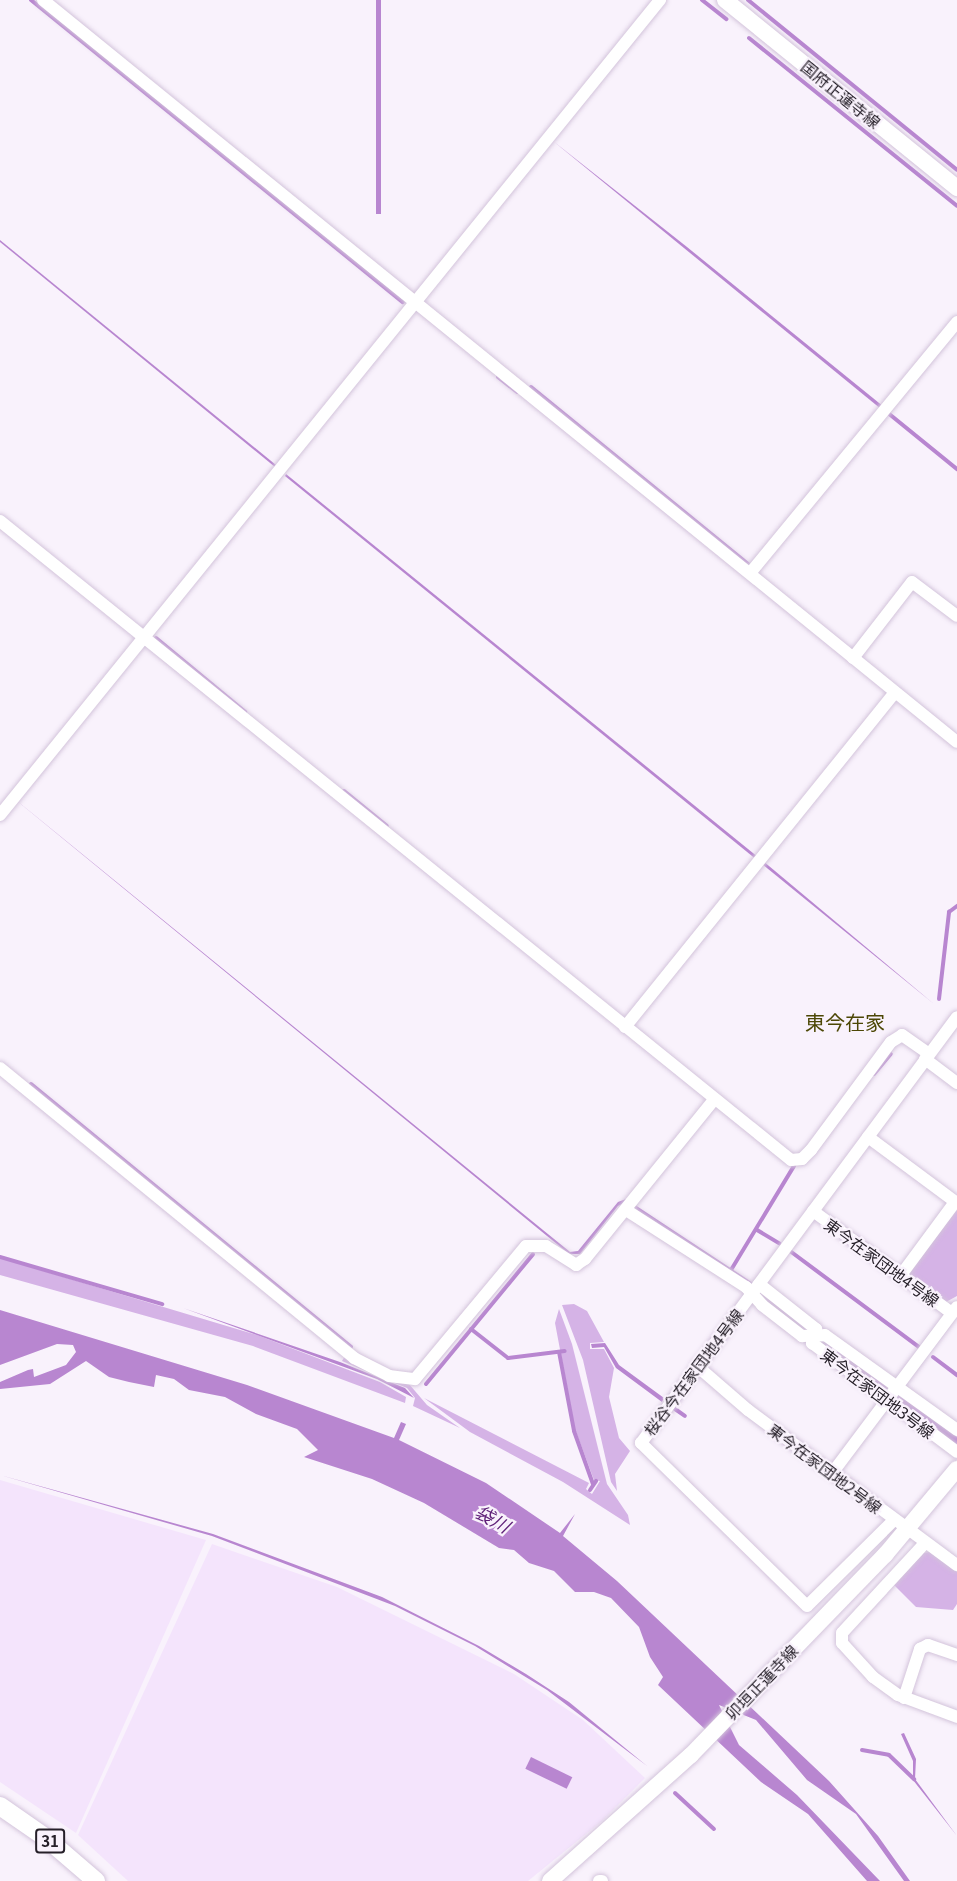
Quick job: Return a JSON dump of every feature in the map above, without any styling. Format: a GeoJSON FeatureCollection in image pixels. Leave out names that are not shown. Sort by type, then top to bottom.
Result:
{"type":"FeatureCollection","features":[{"type":"Feature","properties":{"kind":"main road","name":"国府正蓮寺線"},"geometry":{"type":"LineString","coordinates":[[726,0],[957,188]]}},
{"type":"Feature","properties":{"kind":"main road","name":"卯垣正蓮寺線"},"geometry":{"type":"LineString","coordinates":[[550,1881],[691,1755],[770,1673],[901,1525],[957,1469]]}},
{"type":"Feature","properties":{"kind":"main road","name":"31"},"geometry":{"type":"LineString","coordinates":[[0,1806],[46,1838],[96,1881]]}},
{"type":"Feature","properties":{"kind":"street"},"geometry":{"type":"LineString","coordinates":[[43,0],[751,572],[957,742]]}},
{"type":"Feature","properties":{"kind":"street"},"geometry":{"type":"LineString","coordinates":[[0,815],[660,0]]}},
{"type":"Feature","properties":{"kind":"street"},"geometry":{"type":"LineString","coordinates":[[751,572],[957,322]]}},
{"type":"Feature","properties":{"kind":"street"},"geometry":{"type":"LineString","coordinates":[[0,521],[625,1027],[713,1101],[791,1160],[802,1159],[891,1042],[902,1035],[957,1083]]}},
{"type":"Feature","properties":{"kind":"street"},"geometry":{"type":"LineString","coordinates":[[853,658],[912,582],[957,616]]}},
{"type":"Feature","properties":{"kind":"street"},"geometry":{"type":"LineString","coordinates":[[625,1027],[895,692]]}},
{"type":"Feature","properties":{"kind":"street","name":"桜谷今在家団地4号線"},"geometry":{"type":"LineString","coordinates":[[901,1525],[807,1606],[641,1443],[957,1017]]}},
{"type":"Feature","properties":{"kind":"street"},"geometry":{"type":"LineString","coordinates":[[0,1068],[354,1358],[389,1376],[415,1379],[526,1246],[546,1246],[576,1265],[626,1210],[713,1101]]}},
{"type":"Feature","properties":{"kind":"street"},"geometry":{"type":"LineString","coordinates":[[868,1137],[956,1202],[901,1275]]}},
{"type":"Feature","properties":{"kind":"street"},"geometry":{"type":"LineString","coordinates":[[626,1210],[746,1287],[751,1295],[802,1336],[825,1335],[957,1430]]}},
{"type":"Feature","properties":{"kind":"street","name":"東今在家団地4号線"},"geometry":{"type":"LineString","coordinates":[[813,1211],[901,1275],[955,1310]]}},
{"type":"Feature","properties":{"kind":"street","name":"東今在家団地3号線"},"geometry":{"type":"LineString","coordinates":[[759,1284],[816,1329],[812,1343],[957,1452]]}},
{"type":"Feature","properties":{"kind":"street"},"geometry":{"type":"LineString","coordinates":[[833,1472],[955,1310]]}},
{"type":"Feature","properties":{"kind":"street","name":"東今在家団地2号線"},"geometry":{"type":"LineString","coordinates":[[697,1366],[901,1525],[957,1565]]}},
{"type":"Feature","properties":{"kind":"street"},"geometry":{"type":"LineString","coordinates":[[925,1543],[842,1633],[842,1643],[873,1677],[904,1698],[957,1717]]}},
{"type":"Feature","properties":{"kind":"street"},"geometry":{"type":"LineString","coordinates":[[904,1698],[921,1649],[928,1645],[957,1655]]}},
{"type":"Feature","properties":{"kind":"shaded area"},"geometry":{"type":"Polygon","coordinates":[[[957,1210],[957,1296],[946,1302],[907,1274],[957,1210]]]}},
{"type":"Feature","properties":{"kind":"shaded area"},"geometry":{"type":"Polygon","coordinates":[[[0,1258],[257,1335],[380,1382],[406,1397],[405,1403],[253,1346],[0,1275],[0,1258]]]}},
{"type":"Feature","properties":{"kind":"shaded area"},"geometry":{"type":"Polygon","coordinates":[[[574,1304],[587,1311],[604,1342],[590,1343],[590,1349],[604,1349],[614,1368],[609,1397],[619,1438],[630,1451],[615,1474],[617,1491],[611,1482],[583,1360],[562,1305],[574,1304]]]}},
{"type":"Feature","properties":{"kind":"shaded area"},"geometry":{"type":"Polygon","coordinates":[[[559,1309],[572,1344],[607,1484],[628,1515],[630,1525],[563,1482],[470,1432],[424,1398],[589,1483],[586,1489],[592,1494],[600,1481],[594,1480],[575,1429],[555,1323],[559,1309]]]}},
{"type":"Feature","properties":{"kind":"shaded area"},"geometry":{"type":"Polygon","coordinates":[[[345,1356],[409,1384],[427,1405],[460,1428],[413,1406],[415,1398],[407,1388],[342,1361],[345,1356]]]}},
{"type":"Feature","properties":{"kind":"shaded area"},"geometry":{"type":"Polygon","coordinates":[[[0,1480],[206,1540],[76,1833],[0,1782],[0,1480]]]}},
{"type":"Feature","properties":{"kind":"shaded area"},"geometry":{"type":"Polygon","coordinates":[[[212,1544],[337,1587],[514,1674],[583,1720],[645,1778],[602,1821],[528,1881],[128,1881],[78,1835],[212,1544]]]}},
{"type":"Feature","properties":{"kind":"shaded area"},"geometry":{"type":"Polygon","coordinates":[[[930,1552],[957,1572],[957,1604],[953,1610],[916,1607],[894,1585],[923,1553],[930,1552]]]}},
{"type":"Feature","properties":{"kind":"water"},"geometry":{"type":"Polygon","coordinates":[[[376,0],[381,0],[381,214],[376,214],[376,0]]]}},
{"type":"Feature","properties":{"kind":"water"},"geometry":{"type":"Polygon","coordinates":[[[553,141],[687,247],[884,407],[881,409],[553,141]]]}},
{"type":"Feature","properties":{"kind":"water"},"geometry":{"type":"Polygon","coordinates":[[[0,240],[276,465],[275,467],[0,242],[0,240]]]}},
{"type":"Feature","properties":{"kind":"water"},"geometry":{"type":"Polygon","coordinates":[[[286,474],[769,866],[934,1004],[285,476],[286,474]]]}},
{"type":"Feature","properties":{"kind":"water"},"geometry":{"type":"Polygon","coordinates":[[[0,787],[570,1252],[578,1251],[618,1202],[626,1199],[750,1281],[957,1437],[957,1446],[626,1202],[618,1206],[580,1254],[569,1254],[0,787]]]}},
{"type":"Feature","properties":{"kind":"water"},"geometry":{"type":"Polygon","coordinates":[[[183,1308],[340,1362],[405,1388],[414,1398],[377,1379],[183,1308]]]}},
{"type":"Feature","properties":{"kind":"water","name":"袋川"},"geometry":{"type":"Polygon","coordinates":[[[0,1310],[247,1385],[394,1438],[401,1422],[406,1424],[399,1440],[486,1483],[560,1533],[575,1514],[563,1536],[617,1581],[829,1781],[878,1836],[910,1881],[904,1881],[856,1814],[807,1780],[756,1720],[719,1705],[739,1745],[797,1795],[880,1881],[867,1881],[808,1814],[761,1782],[658,1685],[663,1677],[650,1657],[639,1627],[611,1598],[594,1592],[575,1592],[554,1571],[529,1563],[514,1550],[499,1548],[424,1503],[372,1479],[304,1457],[318,1450],[297,1429],[256,1414],[225,1397],[189,1390],[174,1379],[156,1375],[154,1387],[129,1382],[109,1377],[86,1361],[50,1384],[0,1389],[0,1382],[28,1370],[33,1369],[34,1377],[66,1365],[76,1352],[73,1345],[57,1344],[0,1365],[0,1310]]]}},
{"type":"Feature","properties":{"kind":"water"},"geometry":{"type":"Polygon","coordinates":[[[605,1343],[619,1365],[664,1398],[662,1402],[616,1368],[604,1347],[592,1348],[591,1344],[605,1343]]]}},
{"type":"Feature","properties":{"kind":"water"},"geometry":{"type":"Polygon","coordinates":[[[0,1475],[213,1534],[382,1597],[479,1646],[526,1674],[569,1702],[647,1766],[547,1690],[475,1646],[395,1606],[212,1536],[0,1475]]]}},
{"type":"Feature","properties":{"kind":"water"},"geometry":{"type":"Polygon","coordinates":[[[904,1733],[916,1759],[915,1779],[957,1836],[913,1780],[913,1761],[901,1734],[904,1733]]]}},
{"type":"Feature","properties":{"kind":"water"},"geometry":{"type":"Polygon","coordinates":[[[531,1757],[572,1777],[567,1789],[525,1769],[531,1757]]]}},
{"type":"Feature","properties":{"kind":"waterway"},"geometry":{"type":"LineString","coordinates":[[31,0],[403,302]]}},
{"type":"Feature","properties":{"kind":"waterway"},"geometry":{"type":"LineString","coordinates":[[702,0],[726,19]]}},
{"type":"Feature","properties":{"kind":"waterway"},"geometry":{"type":"LineString","coordinates":[[748,0],[957,170]]}},
{"type":"Feature","properties":{"kind":"waterway"},"geometry":{"type":"LineString","coordinates":[[749,38],[957,206]]}},
{"type":"Feature","properties":{"kind":"waterway"},"geometry":{"type":"LineString","coordinates":[[498,377],[517,392]]}},
{"type":"Feature","properties":{"kind":"waterway"},"geometry":{"type":"LineString","coordinates":[[531,387],[748,564]]}},
{"type":"Feature","properties":{"kind":"waterway"},"geometry":{"type":"LineString","coordinates":[[888,413],[957,469]]}},
{"type":"Feature","properties":{"kind":"waterway"},"geometry":{"type":"LineString","coordinates":[[156,638],[245,712]]}},
{"type":"Feature","properties":{"kind":"waterway"},"geometry":{"type":"LineString","coordinates":[[344,791],[387,826]]}},
{"type":"Feature","properties":{"kind":"waterway"},"geometry":{"type":"LineString","coordinates":[[939,999],[949,912],[957,906]]}},
{"type":"Feature","properties":{"kind":"waterway"},"geometry":{"type":"LineString","coordinates":[[874,1074],[891,1054]]}},
{"type":"Feature","properties":{"kind":"waterway"},"geometry":{"type":"LineString","coordinates":[[31,1084],[351,1347]]}},
{"type":"Feature","properties":{"kind":"waterway"},"geometry":{"type":"LineString","coordinates":[[731,1270],[794,1166]]}},
{"type":"Feature","properties":{"kind":"waterway"},"geometry":{"type":"LineString","coordinates":[[757,1230],[779,1243]]}},
{"type":"Feature","properties":{"kind":"waterway"},"geometry":{"type":"LineString","coordinates":[[790,1251],[919,1347]]}},
{"type":"Feature","properties":{"kind":"waterway"},"geometry":{"type":"LineString","coordinates":[[426,1384],[533,1254]]}},
{"type":"Feature","properties":{"kind":"waterway"},"geometry":{"type":"LineString","coordinates":[[0,1257],[162,1304]]}},
{"type":"Feature","properties":{"kind":"waterway"},"geometry":{"type":"LineString","coordinates":[[471,1329],[508,1358],[565,1351]]}},
{"type":"Feature","properties":{"kind":"waterway"},"geometry":{"type":"LineString","coordinates":[[559,1352],[574,1431],[593,1484]]}},
{"type":"Feature","properties":{"kind":"waterway"},"geometry":{"type":"LineString","coordinates":[[933,1357],[957,1375]]}},
{"type":"Feature","properties":{"kind":"waterway"},"geometry":{"type":"LineString","coordinates":[[675,1409],[685,1416]]}},
{"type":"Feature","properties":{"kind":"waterway"},"geometry":{"type":"LineString","coordinates":[[590,1490],[596,1481]]}},
{"type":"Feature","properties":{"kind":"waterway"},"geometry":{"type":"LineString","coordinates":[[862,1750],[889,1755],[914,1779]]}},
{"type":"Feature","properties":{"kind":"waterway"},"geometry":{"type":"LineString","coordinates":[[675,1793],[714,1829]]}},
{"type":"Feature","properties":{"kind":"district","name":"東今在家"},"geometry":{"type":"Point","coordinates":[845,1021]}}]}
